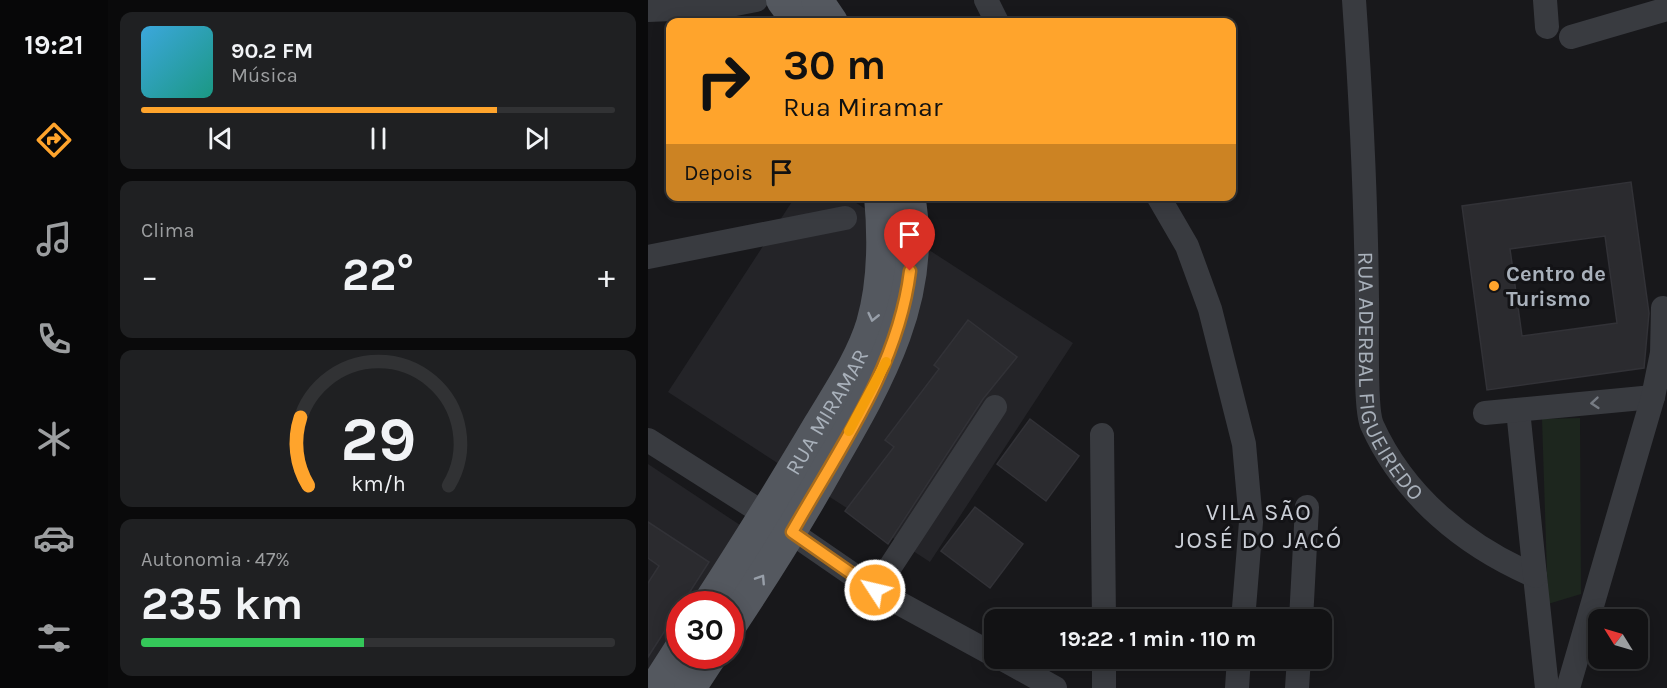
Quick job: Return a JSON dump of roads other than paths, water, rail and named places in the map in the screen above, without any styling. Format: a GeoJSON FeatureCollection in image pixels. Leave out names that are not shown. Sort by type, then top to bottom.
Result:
{"type":"FeatureCollection","features":[{"type":"Feature","properties":{"kind":"main road"},"geometry":{"type":"LineString","coordinates":[[782,0],[795,18]]}},
{"type":"Feature","properties":{"kind":"main road"},"geometry":{"type":"LineString","coordinates":[[817,0],[829,18]]}},
{"type":"Feature","properties":{"kind":"main road","name":"RUA MIRAMAR"},"geometry":{"type":"LineString","coordinates":[[716,591],[766,514],[850,371],[872,325],[881,277],[883,231],[880,201]]}},
{"type":"Feature","properties":{"kind":"main road","name":"RUA MIRAMAR"},"geometry":{"type":"LineString","coordinates":[[744,605],[792,532],[877,383],[896,338],[907,293],[912,249],[909,201]]}},
{"type":"Feature","properties":{"kind":"main road"},"geometry":{"type":"LineString","coordinates":[[655,688],[668,669]]}},
{"type":"Feature","properties":{"kind":"main road"},"geometry":{"type":"LineString","coordinates":[[690,688],[702,669]]}},
{"type":"Feature","properties":{"kind":"street"},"geometry":{"type":"LineString","coordinates":[[648,10],[720,7],[756,0]]}},
{"type":"Feature","properties":{"kind":"street"},"geometry":{"type":"LineString","coordinates":[[986,0],[995,18]]}},
{"type":"Feature","properties":{"kind":"street","name":"RUA ADERBAL FIGUEIREDO"},"geometry":{"type":"LineString","coordinates":[[1354,0],[1366,233],[1371,423],[1391,459],[1415,491],[1445,522],[1478,547],[1535,576]]}},
{"type":"Feature","properties":{"kind":"street"},"geometry":{"type":"LineString","coordinates":[[1545,0],[1547,27]]}},
{"type":"Feature","properties":{"kind":"street"},"geometry":{"type":"LineString","coordinates":[[1571,37],[1667,9]]}},
{"type":"Feature","properties":{"kind":"street"},"geometry":{"type":"LineString","coordinates":[[1161,201],[1187,246],[1210,309],[1244,444],[1251,522],[1244,609]]}},
{"type":"Feature","properties":{"kind":"street"},"geometry":{"type":"LineString","coordinates":[[648,257],[845,218]]}},
{"type":"Feature","properties":{"kind":"street"},"geometry":{"type":"LineString","coordinates":[[1568,688],[1653,397],[1662,353],[1663,308]]}},
{"type":"Feature","properties":{"kind":"street"},"geometry":{"type":"LineString","coordinates":[[1485,413],[1653,397]]}},
{"type":"Feature","properties":{"kind":"street"},"geometry":{"type":"LineString","coordinates":[[875,590],[995,407]]}},
{"type":"Feature","properties":{"kind":"street"},"geometry":{"type":"LineString","coordinates":[[1518,410],[1547,688]]}},
{"type":"Feature","properties":{"kind":"street"},"geometry":{"type":"LineString","coordinates":[[1102,435],[1104,609]]}},
{"type":"Feature","properties":{"kind":"street"},"geometry":{"type":"LineString","coordinates":[[648,440],[766,514],[875,590],[984,650]]}},
{"type":"Feature","properties":{"kind":"street"},"geometry":{"type":"LineString","coordinates":[[1302,609],[1307,507]]}},
{"type":"Feature","properties":{"kind":"street"},"geometry":{"type":"LineString","coordinates":[[1021,669],[1055,688]]}},
{"type":"Feature","properties":{"kind":"street"},"geometry":{"type":"LineString","coordinates":[[1104,669],[1104,688]]}},
{"type":"Feature","properties":{"kind":"street"},"geometry":{"type":"LineString","coordinates":[[1237,688],[1238,669]]}},
{"type":"Feature","properties":{"kind":"street"},"geometry":{"type":"LineString","coordinates":[[1298,688],[1299,669]]}},
{"type":"Feature","properties":{"kind":"place","name":"Centro de Turismo"},"geometry":{"type":"Point","coordinates":[1494,286]}},
{"type":"Feature","properties":{"kind":"district","name":"VILA SÃO JOSÉ DO JACÓ"},"geometry":{"type":"Point","coordinates":[1259,526]}}]}
